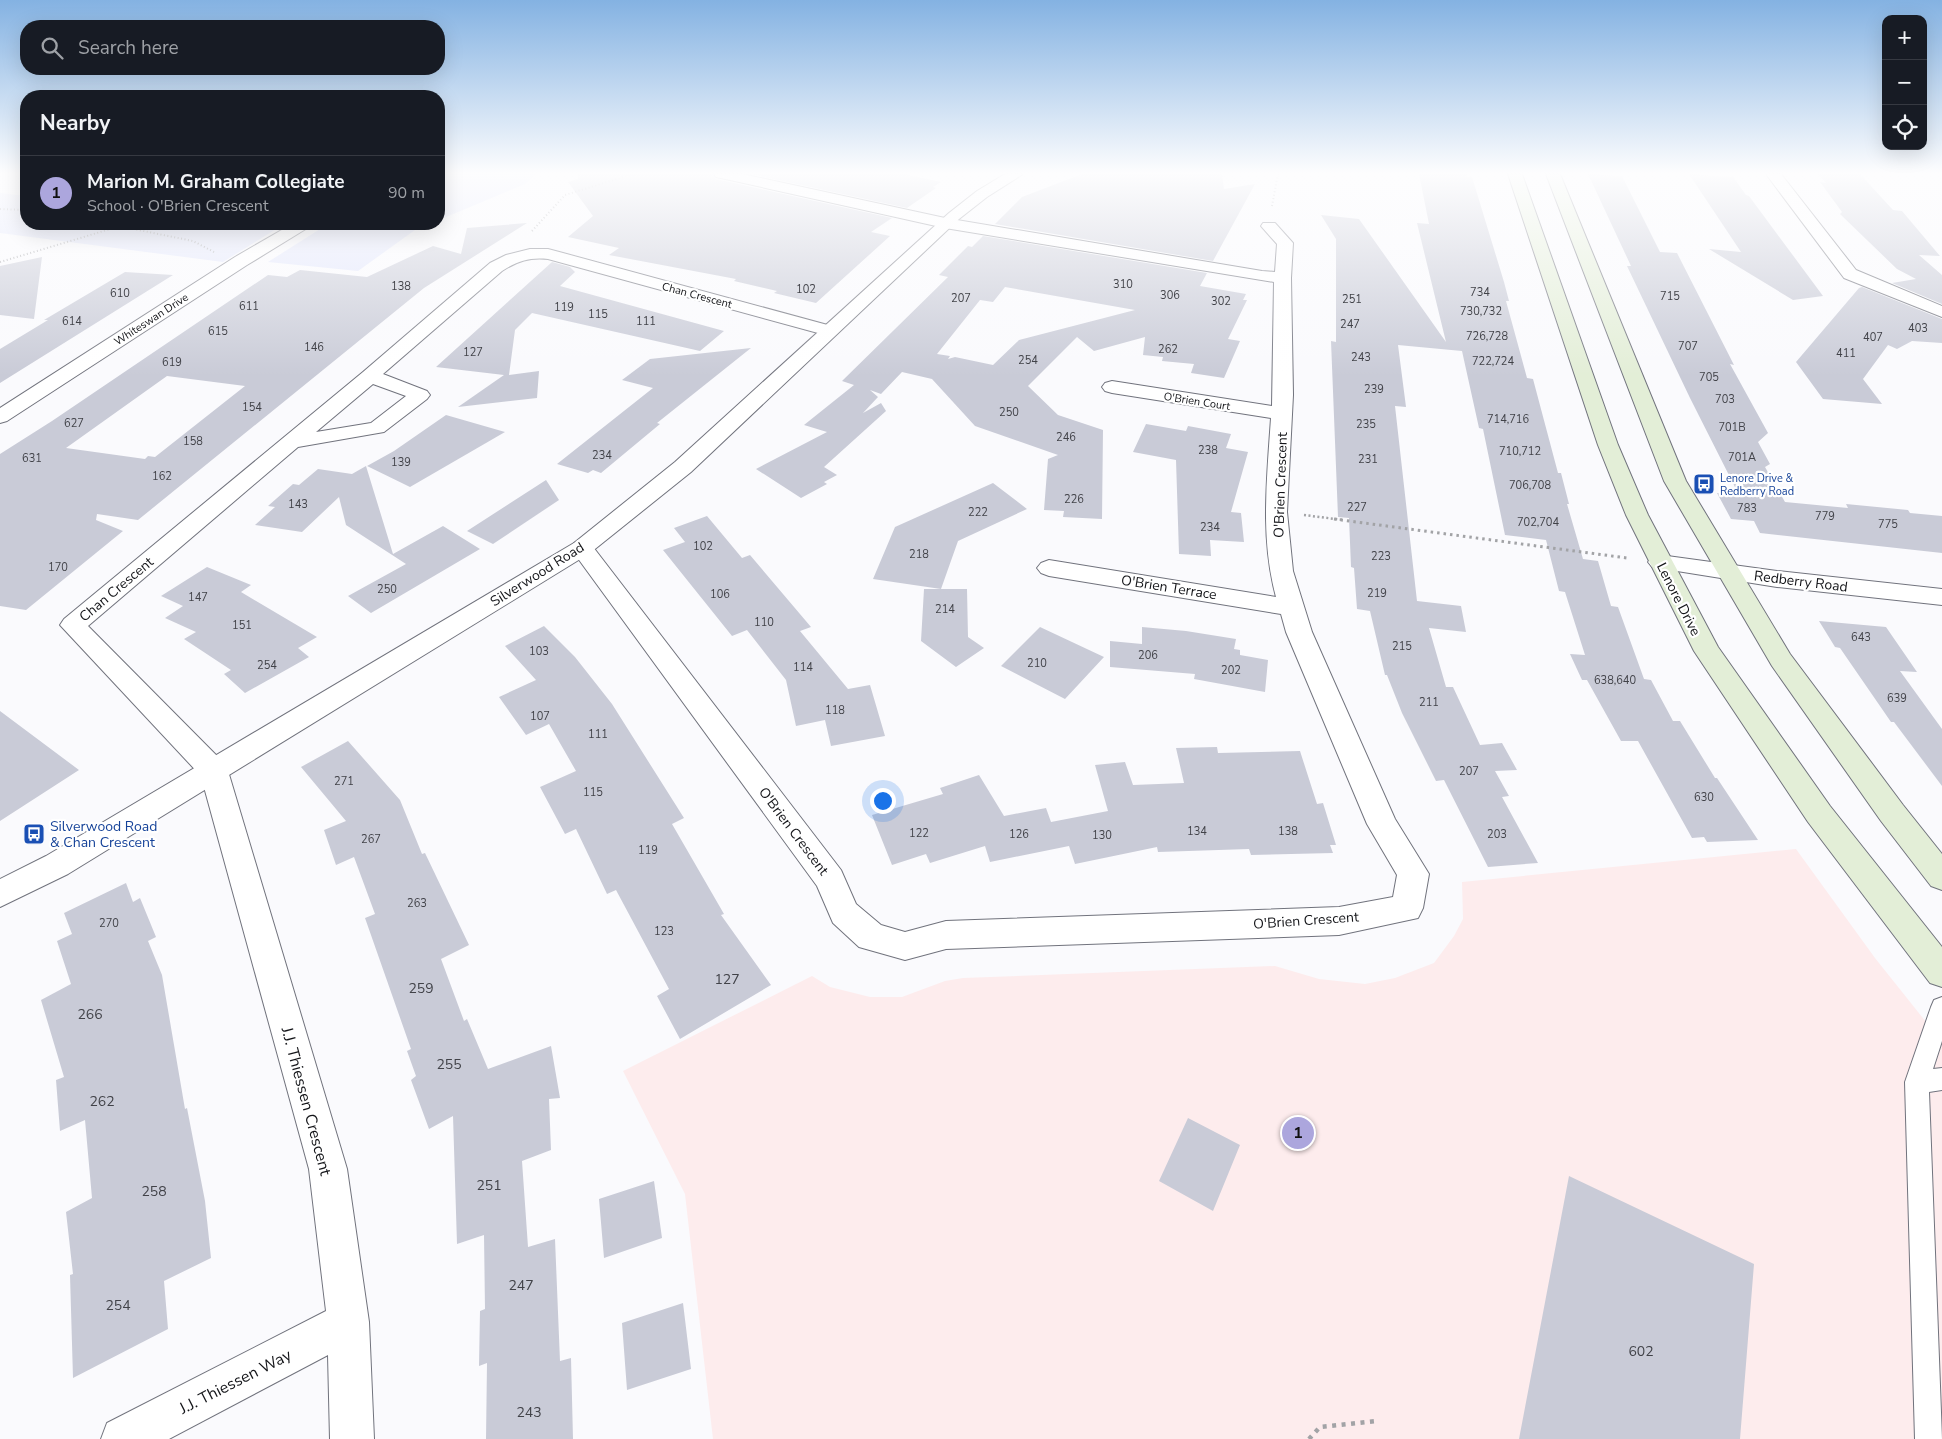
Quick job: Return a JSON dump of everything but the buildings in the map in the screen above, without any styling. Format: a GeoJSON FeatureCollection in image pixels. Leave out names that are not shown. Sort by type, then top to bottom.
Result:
{"type":"FeatureCollection","features":[{"type":"Feature","properties":{"kind":"main road","name":"Lenore Drive"},"geometry":{"type":"LineString","coordinates":[[1537,241],[1608,445],[1637,515],[1706,652],[1819,814],[1942,972]]}},
{"type":"Feature","properties":{"kind":"main road"},"geometry":{"type":"LineString","coordinates":[[1579,241],[1668,468],[1728,573],[1781,660],[1892,813],[1942,877]]}},
{"type":"Feature","properties":{"kind":"street","name":"Whiteswan Drive"},"geometry":{"type":"LineString","coordinates":[[0,417],[274,241]]}},
{"type":"Feature","properties":{"kind":"street","name":"Silverwood Road"},"geometry":{"type":"LineString","coordinates":[[0,894],[56,865],[582,548],[683,467],[925,241]]}},
{"type":"Feature","properties":{"kind":"street"},"geometry":{"type":"LineString","coordinates":[[1054,241],[1283,278]]}},
{"type":"Feature","properties":{"kind":"street","name":"O'Brien Crescent"},"geometry":{"type":"LineString","coordinates":[[582,548],[830,880],[844,913],[871,937],[906,946],[946,935],[1339,920],[1407,908],[1412,874],[1382,824],[1298,632],[1281,571],[1277,529],[1282,414],[1284,241]]}},
{"type":"Feature","properties":{"kind":"street"},"geometry":{"type":"LineString","coordinates":[[1825,241],[1850,274],[1942,312]]}},
{"type":"Feature","properties":{"kind":"street","name":"Chan Crescent"},"geometry":{"type":"LineString","coordinates":[[214,771],[73,625],[370,376],[496,267],[510,259],[533,254],[558,256],[565,260],[829,330]]}},
{"type":"Feature","properties":{"kind":"street"},"geometry":{"type":"LineString","coordinates":[[292,442],[377,428],[420,394],[370,376]]}},
{"type":"Feature","properties":{"kind":"street","name":"O'Brien Court"},"geometry":{"type":"LineString","coordinates":[[1112,387],[1282,414]]}},
{"type":"Feature","properties":{"kind":"street","name":"Redberry Road"},"geometry":{"type":"LineString","coordinates":[[1660,562],[1728,573],[1942,597]]}},
{"type":"Feature","properties":{"kind":"street","name":"O'Brien Terrace"},"geometry":{"type":"LineString","coordinates":[[1049,568],[1290,607]]}},
{"type":"Feature","properties":{"kind":"street","name":"J.J. Thiessen Crescent"},"geometry":{"type":"LineString","coordinates":[[214,771],[328,1170],[348,1322],[352,1439]]}},
{"type":"Feature","properties":{"kind":"street","name":"J.J. Thiessen Way"},"geometry":{"type":"LineString","coordinates":[[123,1439],[348,1322]]}},
{"type":"Feature","properties":{"kind":"lane"},"geometry":{"type":"LineString","coordinates":[[1929,1439],[1917,1082],[1942,1007]]}},
{"type":"Feature","properties":{"kind":"lane"},"geometry":{"type":"LineString","coordinates":[[1917,1082],[1942,1079]]}},
{"type":"Feature","properties":{"kind":"path"},"geometry":{"type":"LineString","coordinates":[[0,262],[68,241]]}},
{"type":"Feature","properties":{"kind":"path"},"geometry":{"type":"LineString","coordinates":[[193,241],[216,254]]}},
{"type":"Feature","properties":{"kind":"path"},"geometry":{"type":"LineString","coordinates":[[1304,515],[1626,558]]}},
{"type":"Feature","properties":{"kind":"path"},"geometry":{"type":"LineString","coordinates":[[1309,1439],[1320,1427],[1376,1421]]}},
{"type":"Feature","properties":{"kind":"shaded area"},"geometry":{"type":"Polygon","coordinates":[[[63,241],[256,241],[223,262],[63,241]]]}},
{"type":"Feature","properties":{"kind":"shaded area"},"geometry":{"type":"Polygon","coordinates":[[[301,241],[399,241],[358,271],[268,262],[301,241]]]}},
{"type":"Feature","properties":{"kind":"shaded area"},"geometry":{"type":"Polygon","coordinates":[[[1796,849],[1875,958],[1942,1042],[1942,1439],[713,1439],[685,1194],[623,1071],[812,976],[830,987],[870,997],[902,997],[945,981],[963,978],[1275,966],[1319,979],[1365,984],[1395,978],[1434,963],[1454,936],[1463,919],[1462,882],[1796,849]]]}},
{"type":"Feature","properties":{"kind":"place","name":"Lenore Drive & Redberry Road"},"geometry":{"type":"Point","coordinates":[1704,484]}},
{"type":"Feature","properties":{"kind":"place","name":"Silverwood Road & Chan Crescent"},"geometry":{"type":"Point","coordinates":[34,834]}},
{"type":"Feature","properties":{"kind":"place","name":"Marion M. Graham Collegiate"},"geometry":{"type":"Point","coordinates":[1298,1133]}}]}
